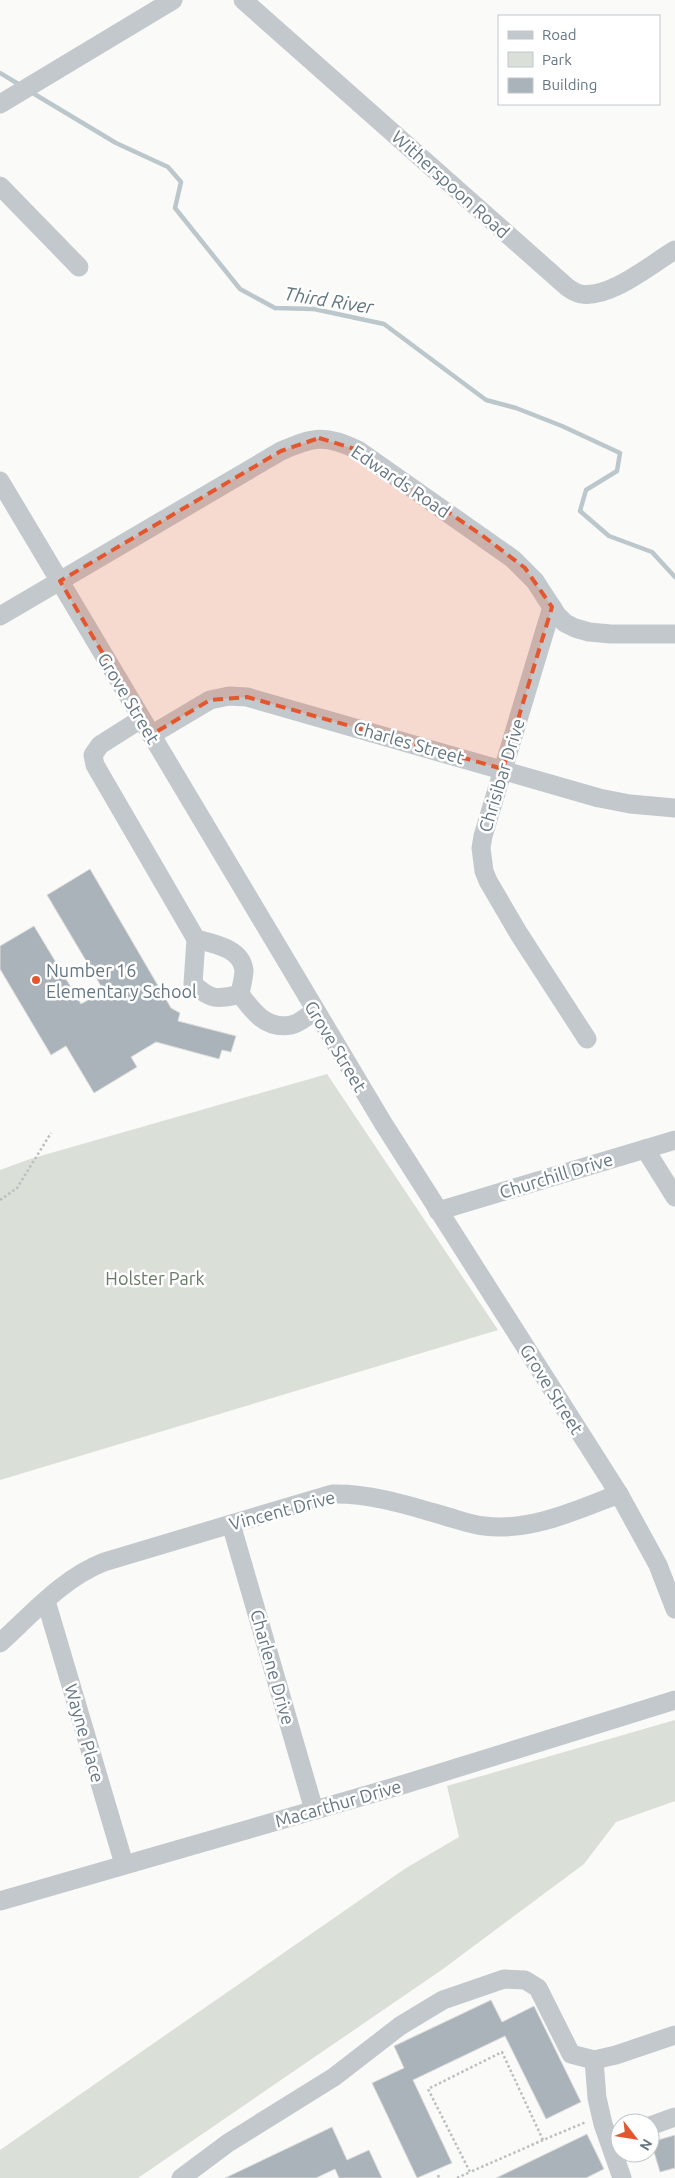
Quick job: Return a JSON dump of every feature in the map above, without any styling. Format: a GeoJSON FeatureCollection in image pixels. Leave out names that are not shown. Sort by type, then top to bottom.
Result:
{"type":"FeatureCollection","features":[{"type":"Feature","properties":{"kind":"street"},"geometry":{"type":"LineString","coordinates":[[0,104],[173,0]]}},
{"type":"Feature","properties":{"kind":"street","name":"Witherspoon Road"},"geometry":{"type":"LineString","coordinates":[[243,0],[567,287],[580,294],[595,294],[610,290],[675,250]]}},
{"type":"Feature","properties":{"kind":"street"},"geometry":{"type":"LineString","coordinates":[[0,186],[79,267]]}},
{"type":"Feature","properties":{"kind":"street","name":"Edwards Road"},"geometry":{"type":"LineString","coordinates":[[0,616],[280,451],[300,442],[319,438],[348,445],[358,450],[483,536],[525,568],[565,623],[590,632],[675,634]]}},
{"type":"Feature","properties":{"kind":"street","name":"Grove Street"},"geometry":{"type":"LineString","coordinates":[[0,481],[315,1011],[438,1211],[620,1494],[658,1565],[670,1578],[675,1609]]}},
{"type":"Feature","properties":{"kind":"street","name":"Chrisibar Drive"},"geometry":{"type":"LineString","coordinates":[[552,607],[481,848],[484,871],[519,934],[587,1039]]}},
{"type":"Feature","properties":{"kind":"street","name":"Charles Street"},"geometry":{"type":"LineString","coordinates":[[196,939],[95,765],[93,755],[100,745],[210,700],[229,696],[247,697],[599,798],[630,804],[675,808]]}},
{"type":"Feature","properties":{"kind":"street"},"geometry":{"type":"LineString","coordinates":[[240,994],[223,998],[206,996],[193,984],[196,939],[225,947],[238,958],[244,970],[240,994],[255,1015],[272,1025],[292,1025],[315,1011]]}},
{"type":"Feature","properties":{"kind":"street","name":"Churchill Drive"},"geometry":{"type":"LineString","coordinates":[[438,1211],[675,1140]]}},
{"type":"Feature","properties":{"kind":"street"},"geometry":{"type":"LineString","coordinates":[[645,1149],[675,1196]]}},
{"type":"Feature","properties":{"kind":"street","name":"Vincent Drive"},"geometry":{"type":"LineString","coordinates":[[0,1643],[69,1580],[86,1569],[332,1494],[349,1494],[396,1503],[483,1526],[511,1528],[532,1524],[620,1494]]}},
{"type":"Feature","properties":{"kind":"street","name":"Charlene Drive"},"geometry":{"type":"LineString","coordinates":[[231,1524],[314,1810]]}},
{"type":"Feature","properties":{"kind":"street","name":"Wayne Place"},"geometry":{"type":"LineString","coordinates":[[46,1601],[124,1864]]}},
{"type":"Feature","properties":{"kind":"street","name":"Macarthur Drive"},"geometry":{"type":"LineString","coordinates":[[0,1901],[405,1784],[675,1700]]}},
{"type":"Feature","properties":{"kind":"street"},"geometry":{"type":"LineString","coordinates":[[182,2178],[228,2143],[334,2077],[400,2026],[443,2000],[504,1979],[525,1980],[538,1988],[571,2054],[594,2060],[616,2055],[675,2035]]}},
{"type":"Feature","properties":{"kind":"street"},"geometry":{"type":"LineString","coordinates":[[594,2060],[597,2098],[601,2115],[622,2178]]}},
{"type":"Feature","properties":{"kind":"street"},"geometry":{"type":"LineString","coordinates":[[660,2122],[675,2117]]}},
{"type":"Feature","properties":{"kind":"path"},"geometry":{"type":"LineString","coordinates":[[0,1200],[17,1188],[51,1133]]}},
{"type":"Feature","properties":{"kind":"path"},"geometry":{"type":"LineString","coordinates":[[470,2172],[428,2089],[502,2052],[543,2140]]}},
{"type":"Feature","properties":{"kind":"path"},"geometry":{"type":"LineString","coordinates":[[457,2178],[601,2115]]}},
{"type":"Feature","properties":{"kind":"highlighted area"},"geometry":{"type":"Polygon","coordinates":[[[319,438],[358,450],[483,536],[525,568],[552,607],[503,769],[247,697],[210,700],[151,735],[60,581],[281,451],[319,438]]]}},
{"type":"Feature","properties":{"kind":"green space","name":"Holster Park"},"geometry":{"type":"Polygon","coordinates":[[[327,1074],[498,1330],[0,1480],[0,1170],[30,1159],[327,1074]]]}},
{"type":"Feature","properties":{"kind":"green space"},"geometry":{"type":"Polygon","coordinates":[[[675,1720],[675,1801],[616,1822],[584,1864],[443,1969],[138,2178],[0,2178],[0,2150],[406,1868],[459,1837],[447,1786],[675,1720]]]}},
{"type":"Feature","properties":{"kind":"building","name":"Number 16 Elementary School"},"geometry":{"type":"Polygon","coordinates":[[[90,869],[171,1008],[180,1013],[178,1021],[236,1036],[231,1052],[222,1050],[219,1059],[156,1042],[131,1057],[137,1067],[94,1093],[66,1046],[51,1055],[0,969],[0,946],[34,926],[81,1004],[104,991],[47,895],[90,869]]]}},
{"type":"Feature","properties":{"kind":"building"},"geometry":{"type":"Polygon","coordinates":[[[491,2000],[502,2022],[534,2006],[581,2102],[546,2119],[505,2036],[413,2080],[452,2163],[417,2178],[372,2083],[404,2068],[394,2046],[491,2000]]]}},
{"type":"Feature","properties":{"kind":"building"},"geometry":{"type":"Polygon","coordinates":[[[332,2127],[347,2160],[369,2150],[382,2178],[339,2178],[335,2169],[316,2178],[225,2178],[332,2127]]]}},
{"type":"Feature","properties":{"kind":"building"},"geometry":{"type":"Polygon","coordinates":[[[587,2134],[604,2169],[586,2178],[496,2178],[587,2134]]]}},
{"type":"Feature","properties":{"kind":"building"},"geometry":{"type":"Polygon","coordinates":[[[675,2135],[675,2168],[660,2172],[657,2163],[660,2163],[660,2139],[675,2135]]]}},
{"type":"Feature","properties":{"kind":"waterway","name":"Third River"},"geometry":{"type":"LineString","coordinates":[[0,73],[20,85]]}},
{"type":"Feature","properties":{"kind":"waterway","name":"Third River"},"geometry":{"type":"LineString","coordinates":[[31,92],[116,143],[168,167],[181,182],[175,208],[240,289],[275,308],[314,309],[384,324],[486,400],[516,408],[562,426],[620,453],[617,471],[586,490],[580,511],[609,536],[652,552],[675,577]]}},
{"type":"Feature","properties":{"kind":"place","name":"Number 16 Elementary School"},"geometry":{"type":"Point","coordinates":[36,980]}}]}
